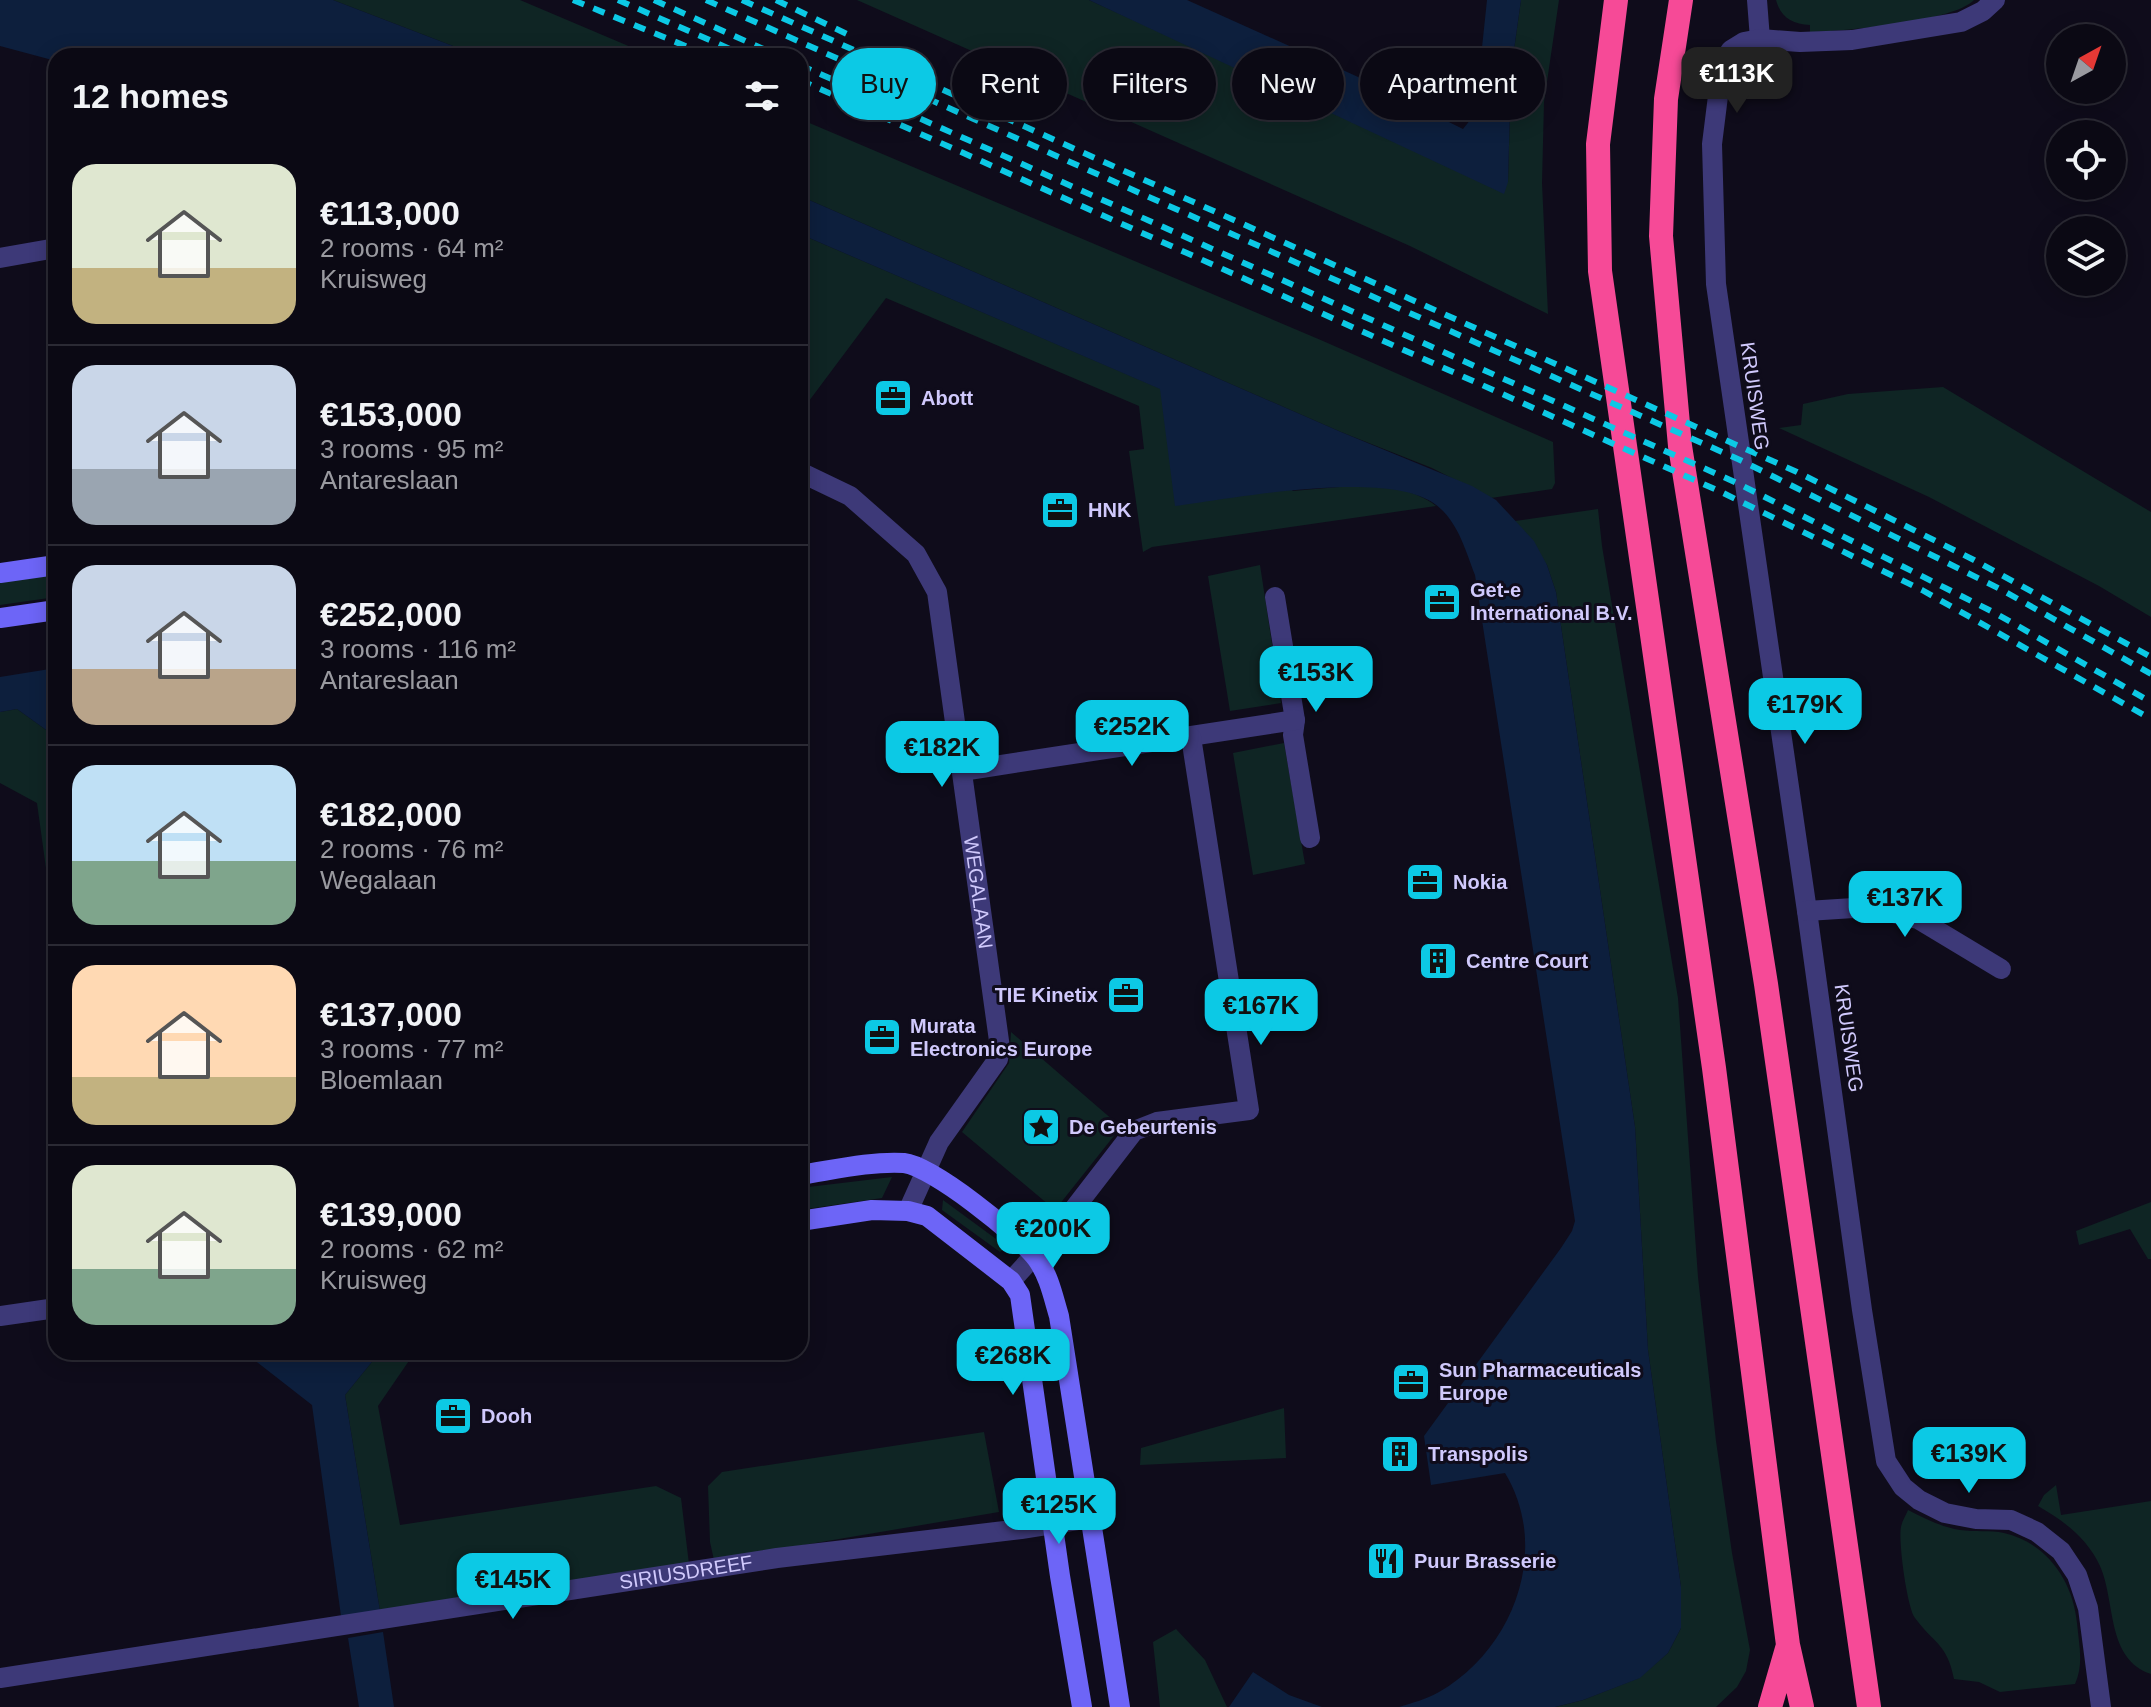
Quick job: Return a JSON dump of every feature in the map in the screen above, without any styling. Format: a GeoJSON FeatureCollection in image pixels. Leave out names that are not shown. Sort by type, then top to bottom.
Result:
{"type":"FeatureCollection","features":[{"type":"Feature","properties":{"kind":"highway"},"geometry":{"type":"LineString","coordinates":[[1616,0],[1598,144],[1600,271],[1714,1068],[1788,1645],[1802,1707]]}},
{"type":"Feature","properties":{"kind":"highway"},"geometry":{"type":"LineString","coordinates":[[1681,0],[1666,99],[1661,236],[1679,433],[1766,984],[1869,1707]]}},
{"type":"Feature","properties":{"kind":"highway"},"geometry":{"type":"LineString","coordinates":[[1770,1707],[1788,1645]]}},
{"type":"Feature","properties":{"kind":"street"},"geometry":{"type":"LineString","coordinates":[[1757,0],[1760,39],[1800,42],[1852,40],[1961,22],[1983,11],[1995,0]]}},
{"type":"Feature","properties":{"kind":"street","name":"KRUISWEG"},"geometry":{"type":"LineString","coordinates":[[1760,39],[1744,42],[1731,50],[1722,64],[1712,144],[1716,284],[1886,1461],[1903,1487],[1919,1500],[1945,1513],[1976,1519],[2011,1520],[2037,1532],[2061,1551],[2077,1575],[2088,1608],[2101,1707]]}},
{"type":"Feature","properties":{"kind":"street"},"geometry":{"type":"LineString","coordinates":[[0,258],[48,249]]}},
{"type":"Feature","properties":{"kind":"street","name":"WEGALAAN"},"geometry":{"type":"LineString","coordinates":[[808,476],[850,496],[916,554],[937,592],[1000,1048],[998,1059],[939,1142],[908,1211]]}},
{"type":"Feature","properties":{"kind":"street"},"geometry":{"type":"LineString","coordinates":[[0,573],[48,566]]}},
{"type":"Feature","properties":{"kind":"street"},"geometry":{"type":"LineString","coordinates":[[1275,597],[1310,838]]}},
{"type":"Feature","properties":{"kind":"street"},"geometry":{"type":"LineString","coordinates":[[0,618],[48,611]]}},
{"type":"Feature","properties":{"kind":"street"},"geometry":{"type":"LineString","coordinates":[[962,771],[1295,720]]}},
{"type":"Feature","properties":{"kind":"street"},"geometry":{"type":"LineString","coordinates":[[1011,1281],[1035,1257],[1134,1131],[1157,1122],[1249,1110],[1191,737]]}},
{"type":"Feature","properties":{"kind":"street"},"geometry":{"type":"LineString","coordinates":[[1807,911],[1869,907],[1918,919],[2001,969]]}},
{"type":"Feature","properties":{"kind":"street"},"geometry":{"type":"LineString","coordinates":[[808,1174],[864,1165],[905,1163],[925,1169],[996,1221],[1035,1257],[1047,1275],[1059,1316],[1120,1707]]}},
{"type":"Feature","properties":{"kind":"street"},"geometry":{"type":"LineString","coordinates":[[808,1220],[872,1210],[908,1211],[927,1216],[1011,1281],[1020,1295],[1052,1524],[1082,1707]]}},
{"type":"Feature","properties":{"kind":"street"},"geometry":{"type":"LineString","coordinates":[[0,1316],[48,1309]]}},
{"type":"Feature","properties":{"kind":"street","name":"SIRIUSDREEF"},"geometry":{"type":"LineString","coordinates":[[0,1678],[777,1558],[1090,1518]]}},
{"type":"Feature","properties":{"kind":"green space"},"geometry":{"type":"Polygon","coordinates":[[[333,0],[520,0],[633,48],[458,48],[333,0]]]}},
{"type":"Feature","properties":{"kind":"green space"},"geometry":{"type":"Polygon","coordinates":[[[857,0],[1089,0],[1195,48],[1083,48],[1083,101],[1067,93],[1067,48],[965,48],[857,0]]]}},
{"type":"Feature","properties":{"kind":"green space"},"geometry":{"type":"Polygon","coordinates":[[[1521,0],[1559,0],[1545,95],[1545,48],[1514,48],[1521,0]]]}},
{"type":"Feature","properties":{"kind":"green space"},"geometry":{"type":"Polygon","coordinates":[[[1776,0],[1974,0],[1962,8],[1922,20],[1810,32],[1810,25],[1784,16],[1776,0]]]}},
{"type":"Feature","properties":{"kind":"green space"},"geometry":{"type":"Polygon","coordinates":[[[1216,57],[1232,64],[1232,120],[1344,120],[1344,112],[1508,182],[1510,120],[1544,120],[1542,183],[1548,314],[1410,246],[1127,120],[1216,120],[1216,57]]]}},
{"type":"Feature","properties":{"kind":"green space"},"geometry":{"type":"Polygon","coordinates":[[[808,122],[1553,442],[1555,483],[1552,489],[1491,498],[1432,468],[1341,432],[808,199],[808,122]]]}},
{"type":"Feature","properties":{"kind":"green space"},"geometry":{"type":"Polygon","coordinates":[[[808,237],[1161,389],[1293,491],[1385,487],[1421,497],[1436,506],[1152,547],[1143,552],[1129,451],[1144,449],[1139,406],[886,298],[808,402],[808,237]]]}},
{"type":"Feature","properties":{"kind":"green space"},"geometry":{"type":"Polygon","coordinates":[[[1943,387],[2151,512],[2151,617],[2099,586],[1929,497],[1779,428],[1801,425],[1803,404],[1848,394],[1943,387]]]}},
{"type":"Feature","properties":{"kind":"green space"},"geometry":{"type":"Polygon","coordinates":[[[1598,509],[1678,998],[1698,1277],[1716,1441],[1750,1650],[1746,1671],[1737,1687],[1716,1707],[1555,1707],[1583,1700],[1639,1678],[1668,1653],[1681,1628],[1681,1587],[1648,1350],[1635,1127],[1556,592],[1547,565],[1515,521],[1598,509]]]}},
{"type":"Feature","properties":{"kind":"green space"},"geometry":{"type":"Polygon","coordinates":[[[1260,565],[1281,703],[1230,711],[1208,576],[1260,565]]]}},
{"type":"Feature","properties":{"kind":"green space"},"geometry":{"type":"Polygon","coordinates":[[[48,576],[48,598],[0,605],[0,580],[48,576]]]}},
{"type":"Feature","properties":{"kind":"green space"},"geometry":{"type":"Polygon","coordinates":[[[17,709],[48,731],[48,883],[37,803],[0,783],[0,712],[17,709]]]}},
{"type":"Feature","properties":{"kind":"green space"},"geometry":{"type":"Polygon","coordinates":[[[1284,743],[1305,864],[1253,875],[1233,753],[1284,743]]]}},
{"type":"Feature","properties":{"kind":"green space"},"geometry":{"type":"Polygon","coordinates":[[[1011,1032],[1121,1127],[1055,1210],[962,1132],[1009,1063],[1011,1032]]]}},
{"type":"Feature","properties":{"kind":"green space"},"geometry":{"type":"Polygon","coordinates":[[[892,1177],[882,1198],[808,1209],[808,1187],[892,1177]]]}},
{"type":"Feature","properties":{"kind":"green space"},"geometry":{"type":"Polygon","coordinates":[[[943,1200],[1007,1247],[1000,1252],[942,1210],[943,1200]]]}},
{"type":"Feature","properties":{"kind":"green space"},"geometry":{"type":"Polygon","coordinates":[[[2151,1202],[2151,1259],[2148,1259],[2130,1229],[2079,1245],[2076,1231],[2151,1202]]]}},
{"type":"Feature","properties":{"kind":"green space"},"geometry":{"type":"Polygon","coordinates":[[[373,1360],[410,1360],[378,1406],[400,1525],[656,1486],[681,1498],[689,1564],[380,1611],[345,1395],[373,1360]]]}},
{"type":"Feature","properties":{"kind":"green space"},"geometry":{"type":"Polygon","coordinates":[[[1284,1408],[1286,1458],[1140,1465],[1141,1448],[1284,1408]]]}},
{"type":"Feature","properties":{"kind":"green space"},"geometry":{"type":"Polygon","coordinates":[[[984,1432],[999,1512],[714,1560],[710,1542],[708,1486],[722,1472],[984,1432]]]}},
{"type":"Feature","properties":{"kind":"green space"},"geometry":{"type":"Polygon","coordinates":[[[2056,1485],[2061,1515],[2151,1501],[2151,1674],[2137,1667],[2119,1643],[2105,1580],[2095,1556],[2074,1531],[2038,1506],[2044,1495],[2056,1485]]]}},
{"type":"Feature","properties":{"kind":"green space"},"geometry":{"type":"Polygon","coordinates":[[[1908,1510],[1953,1529],[2004,1533],[2033,1545],[2045,1555],[2063,1579],[2074,1607],[2080,1654],[2075,1684],[2000,1692],[1979,1682],[1954,1679],[1944,1651],[1915,1618],[1909,1601],[1900,1534],[1908,1510]]]}},
{"type":"Feature","properties":{"kind":"green space"},"geometry":{"type":"Polygon","coordinates":[[[1176,1629],[1205,1660],[1227,1707],[1160,1707],[1153,1642],[1176,1629]]]}},
{"type":"Feature","properties":{"kind":"water"},"geometry":{"type":"Polygon","coordinates":[[[0,0],[333,0],[458,48],[48,48],[48,59],[0,46],[0,0]]]}},
{"type":"Feature","properties":{"kind":"water"},"geometry":{"type":"Polygon","coordinates":[[[1089,0],[1187,0],[1294,48],[1232,48],[1232,67],[1216,59],[1216,48],[1192,48],[1089,0]]]}},
{"type":"Feature","properties":{"kind":"water"},"geometry":{"type":"Polygon","coordinates":[[[1487,0],[1521,0],[1514,48],[1482,48],[1487,0]]]}},
{"type":"Feature","properties":{"kind":"water"},"geometry":{"type":"Polygon","coordinates":[[[1344,71],[1360,78],[1360,120],[1445,120],[1463,129],[1470,120],[1510,120],[1508,182],[1504,194],[1344,119],[1344,71]]]}},
{"type":"Feature","properties":{"kind":"water"},"geometry":{"type":"Polygon","coordinates":[[[808,199],[1472,486],[1496,500],[1534,541],[1547,565],[1556,592],[1635,1127],[1648,1350],[1681,1587],[1681,1628],[1668,1653],[1640,1678],[1583,1700],[1555,1707],[1399,1707],[1434,1694],[1465,1673],[1487,1650],[1505,1624],[1517,1595],[1524,1564],[1525,1533],[1518,1502],[1505,1473],[1431,1485],[1424,1436],[1561,1248],[1575,1221],[1475,575],[1464,545],[1448,516],[1432,502],[1409,493],[1378,488],[1307,489],[1175,506],[1160,389],[808,237],[808,199]]]}},
{"type":"Feature","properties":{"kind":"water"},"geometry":{"type":"Polygon","coordinates":[[[48,669],[48,731],[17,709],[0,712],[0,677],[48,669]]]}},
{"type":"Feature","properties":{"kind":"water"},"geometry":{"type":"Polygon","coordinates":[[[254,1360],[373,1360],[345,1395],[380,1611],[341,1616],[312,1405],[254,1360]]]}},
{"type":"Feature","properties":{"kind":"water"},"geometry":{"type":"Polygon","coordinates":[[[383,1632],[394,1707],[359,1707],[348,1638],[383,1632]]]}},
{"type":"Feature","properties":{"kind":"water"},"geometry":{"type":"Polygon","coordinates":[[[1253,1672],[1289,1695],[1322,1707],[1229,1707],[1253,1672]]]}},
{"type":"Feature","properties":{"kind":"railway"},"geometry":{"type":"LineString","coordinates":[[573,0],[690,48]]}},
{"type":"Feature","properties":{"kind":"railway"},"geometry":{"type":"LineString","coordinates":[[618,0],[728,48]]}},
{"type":"Feature","properties":{"kind":"railway"},"geometry":{"type":"LineString","coordinates":[[654,0],[761,48]]}},
{"type":"Feature","properties":{"kind":"railway"},"geometry":{"type":"LineString","coordinates":[[706,0],[1740,460],[2002,590],[2151,674]]}},
{"type":"Feature","properties":{"kind":"railway"},"geometry":{"type":"LineString","coordinates":[[742,0],[1797,472],[1974,560],[2151,657]]}},
{"type":"Feature","properties":{"kind":"railway"},"geometry":{"type":"LineString","coordinates":[[776,0],[849,35]]}},
{"type":"Feature","properties":{"kind":"railway"},"geometry":{"type":"LineString","coordinates":[[808,69],[1737,483],[1995,613],[2151,702]]}},
{"type":"Feature","properties":{"kind":"railway"},"geometry":{"type":"LineString","coordinates":[[808,84],[1719,491],[1922,590],[2151,719]]}},
{"type":"Feature","properties":{"kind":"place","name":"Abott"},"geometry":{"type":"Point","coordinates":[893,398]}},
{"type":"Feature","properties":{"kind":"place","name":"HNK"},"geometry":{"type":"Point","coordinates":[1060,510]}},
{"type":"Feature","properties":{"kind":"place","name":"Get-e International B.V."},"geometry":{"type":"Point","coordinates":[1442,602]}},
{"type":"Feature","properties":{"kind":"place","name":"Nokia"},"geometry":{"type":"Point","coordinates":[1425,882]}},
{"type":"Feature","properties":{"kind":"place","name":"Centre Court"},"geometry":{"type":"Point","coordinates":[1438,961]}},
{"type":"Feature","properties":{"kind":"place","name":"TIE Kinetix"},"geometry":{"type":"Point","coordinates":[1126,995]}},
{"type":"Feature","properties":{"kind":"place","name":"Murata Electronics Europe"},"geometry":{"type":"Point","coordinates":[882,1037]}},
{"type":"Feature","properties":{"kind":"place","name":"De Gebeurtenis"},"geometry":{"type":"Point","coordinates":[1041,1127]}},
{"type":"Feature","properties":{"kind":"place","name":"Sun Pharmaceuticals Europe"},"geometry":{"type":"Point","coordinates":[1411,1382]}},
{"type":"Feature","properties":{"kind":"place","name":"Dooh"},"geometry":{"type":"Point","coordinates":[453,1416]}},
{"type":"Feature","properties":{"kind":"place","name":"Transpolis"},"geometry":{"type":"Point","coordinates":[1400,1454]}},
{"type":"Feature","properties":{"kind":"place","name":"Puur Brasserie"},"geometry":{"type":"Point","coordinates":[1386,1561]}}]}
